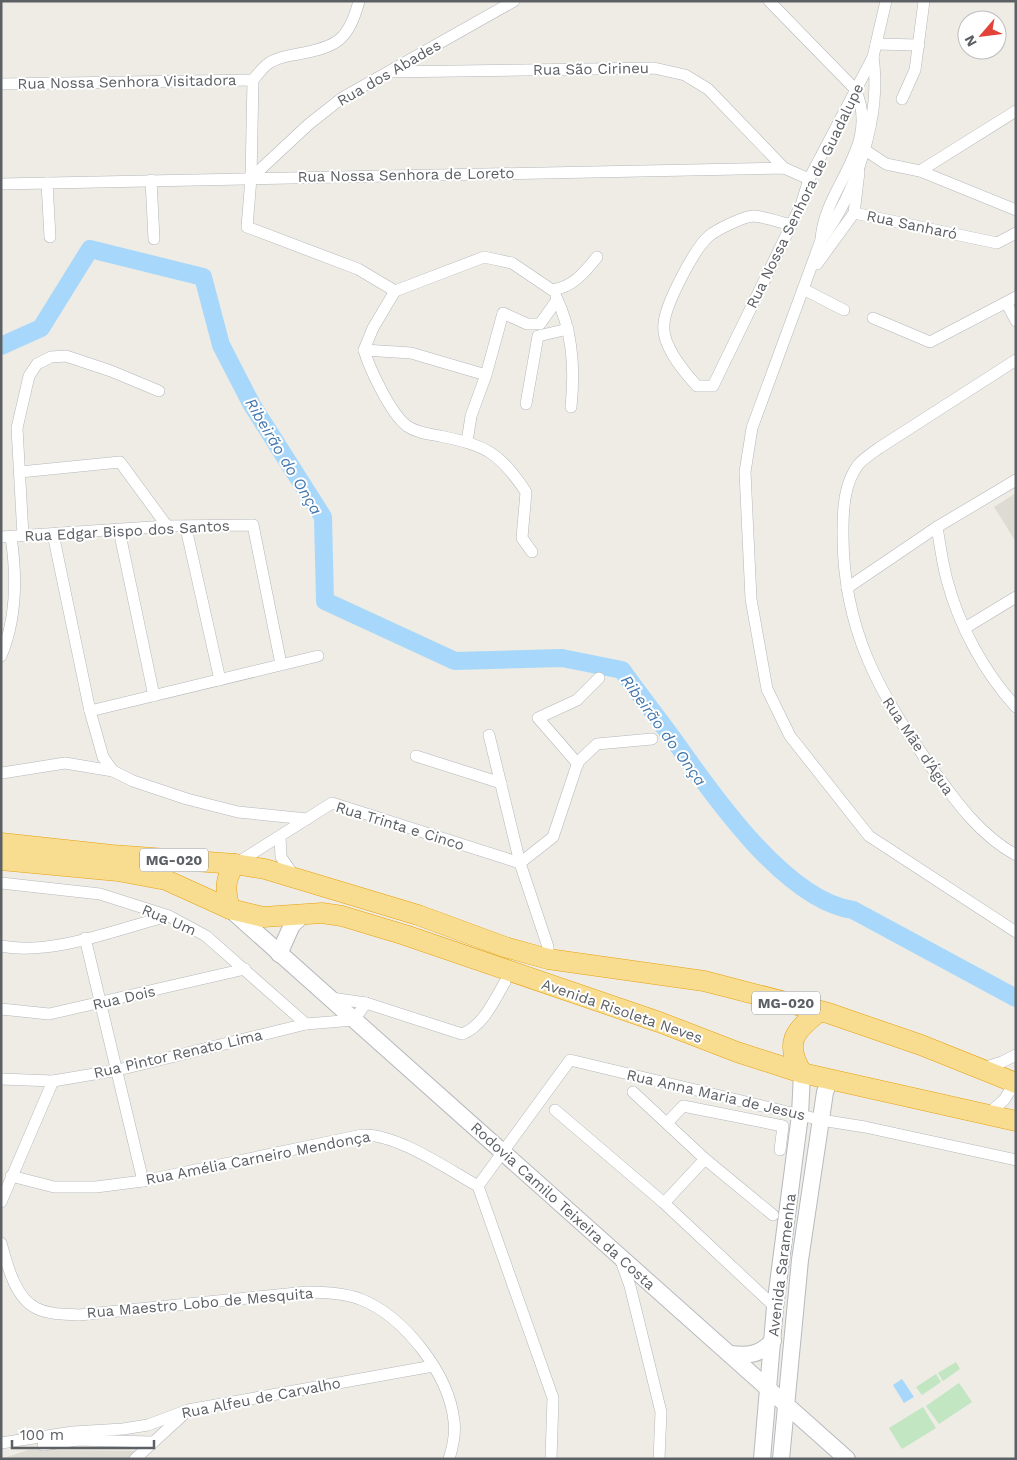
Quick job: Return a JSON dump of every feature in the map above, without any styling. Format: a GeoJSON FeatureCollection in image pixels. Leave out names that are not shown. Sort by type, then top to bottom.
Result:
{"type":"FeatureCollection","features":[{"type":"Feature","properties":{"kind":"highway","name":"MG-020"},"geometry":{"type":"LineString","coordinates":[[1,843],[112,855],[235,864]]}},
{"type":"Feature","properties":{"kind":"highway","name":"Rodovia Camilo Teixeira da Costa"},"geometry":{"type":"LineString","coordinates":[[1,860],[118,871],[166,880],[230,909]]}},
{"type":"Feature","properties":{"kind":"highway","name":"Avenida Risoleta Neves"},"geometry":{"type":"LineString","coordinates":[[235,864],[265,869],[295,878],[418,916],[505,947],[548,959],[704,981],[819,1012],[921,1046],[1016,1082]]}},
{"type":"Feature","properties":{"kind":"highway"},"geometry":{"type":"LineString","coordinates":[[230,909],[226,892],[226,881],[235,864]]}},
{"type":"Feature","properties":{"kind":"highway","name":"Avenida Risoleta Neves"},"geometry":{"type":"LineString","coordinates":[[230,909],[263,917],[322,912],[342,916],[405,935],[659,1022],[737,1052],[802,1072],[830,1080],[1016,1121]]}},
{"type":"Feature","properties":{"kind":"highway"},"geometry":{"type":"LineString","coordinates":[[802,1072],[794,1058],[793,1042],[795,1033],[803,1023],[819,1012]]}},
{"type":"Feature","properties":{"kind":"street"},"geometry":{"type":"LineString","coordinates":[[359,1],[351,28],[340,40],[320,50],[281,57],[267,64],[253,80],[251,178],[247,227],[358,269],[395,291]]}},
{"type":"Feature","properties":{"kind":"street","name":"Rua dos Abades"},"geometry":{"type":"LineString","coordinates":[[251,178],[309,124],[342,98],[514,1]]}},
{"type":"Feature","properties":{"kind":"street"},"geometry":{"type":"LineString","coordinates":[[768,1],[783,13],[855,89],[860,101],[863,116],[858,150],[822,223],[821,240]]}},
{"type":"Feature","properties":{"kind":"street"},"geometry":{"type":"LineString","coordinates":[[783,13],[785,1]]}},
{"type":"Feature","properties":{"kind":"street","name":"Rua Nossa Senhora de Guadalupe"},"geometry":{"type":"LineString","coordinates":[[791,225],[753,216],[731,224],[708,237],[683,273],[663,325],[669,347],[685,374],[698,386],[713,386],[801,205],[809,179],[873,57],[886,1]]}},
{"type":"Feature","properties":{"kind":"street"},"geometry":{"type":"LineString","coordinates":[[902,99],[915,70],[924,1]]}},
{"type":"Feature","properties":{"kind":"street"},"geometry":{"type":"LineString","coordinates":[[876,44],[919,45]]}},
{"type":"Feature","properties":{"kind":"street"},"geometry":{"type":"LineString","coordinates":[[873,57],[876,78],[865,150],[859,168],[831,227],[821,240],[752,428],[746,472],[751,599],[767,689],[790,736],[869,836],[1016,932]]}},
{"type":"Feature","properties":{"kind":"street","name":"Rua São Cirineu"},"geometry":{"type":"LineString","coordinates":[[389,72],[654,68],[685,75],[708,89],[784,168]]}},
{"type":"Feature","properties":{"kind":"street","name":"Rua Nossa Senhora Visitadora"},"geometry":{"type":"LineString","coordinates":[[1,84],[253,80]]}},
{"type":"Feature","properties":{"kind":"street"},"geometry":{"type":"LineString","coordinates":[[920,170],[1016,111]]}},
{"type":"Feature","properties":{"kind":"street"},"geometry":{"type":"LineString","coordinates":[[865,150],[886,164],[920,170],[1016,210]]}},
{"type":"Feature","properties":{"kind":"street","name":"Rua Nossa Senhora de Loreto"},"geometry":{"type":"LineString","coordinates":[[1,184],[784,168],[809,179]]}},
{"type":"Feature","properties":{"kind":"street"},"geometry":{"type":"LineString","coordinates":[[854,213],[859,168]]}},
{"type":"Feature","properties":{"kind":"street"},"geometry":{"type":"LineString","coordinates":[[151,180],[154,239]]}},
{"type":"Feature","properties":{"kind":"street"},"geometry":{"type":"LineString","coordinates":[[47,183],[50,237]]}},
{"type":"Feature","properties":{"kind":"street","name":"Rua Sanharó"},"geometry":{"type":"LineString","coordinates":[[807,277],[854,213],[997,243],[1016,233]]}},
{"type":"Feature","properties":{"kind":"street"},"geometry":{"type":"LineString","coordinates":[[467,442],[471,416],[486,375],[503,313],[527,324],[540,324],[555,295],[562,288],[578,279],[597,257]]}},
{"type":"Feature","properties":{"kind":"street"},"geometry":{"type":"LineString","coordinates":[[532,552],[522,538],[526,492],[501,459],[486,449],[467,442],[409,428],[396,414],[364,350],[373,328],[395,291],[484,258],[512,263],[555,295],[568,329],[574,376],[571,407]]}},
{"type":"Feature","properties":{"kind":"street"},"geometry":{"type":"LineString","coordinates":[[803,289],[844,310]]}},
{"type":"Feature","properties":{"kind":"street"},"geometry":{"type":"LineString","coordinates":[[874,318],[930,342],[1011,301],[1016,322]]}},
{"type":"Feature","properties":{"kind":"street"},"geometry":{"type":"LineString","coordinates":[[526,404],[538,336],[568,329]]}},
{"type":"Feature","properties":{"kind":"street"},"geometry":{"type":"LineString","coordinates":[[364,350],[411,353],[486,375]]}},
{"type":"Feature","properties":{"kind":"street"},"geometry":{"type":"LineString","coordinates":[[1,656],[15,600],[15,563],[12,537],[20,472],[17,428],[30,376],[37,364],[51,357],[66,356],[111,371],[159,391]]}},
{"type":"Feature","properties":{"kind":"street","name":"Rua Mãe d'Água"},"geometry":{"type":"LineString","coordinates":[[1016,360],[879,448],[858,466],[843,500],[843,565],[847,588],[859,639],[877,683],[900,723],[974,823],[1016,855]]}},
{"type":"Feature","properties":{"kind":"street"},"geometry":{"type":"LineString","coordinates":[[20,472],[120,462],[167,526]]}},
{"type":"Feature","properties":{"kind":"street"},"geometry":{"type":"LineString","coordinates":[[847,588],[937,527],[1016,480]]}},
{"type":"Feature","properties":{"kind":"street","name":"Rua Edgar Bispo dos Santos"},"geometry":{"type":"LineString","coordinates":[[12,537],[167,526],[186,528],[253,525],[281,664]]}},
{"type":"Feature","properties":{"kind":"street"},"geometry":{"type":"LineString","coordinates":[[937,527],[947,580],[965,628],[989,673],[1016,707]]}},
{"type":"Feature","properties":{"kind":"street"},"geometry":{"type":"LineString","coordinates":[[186,528],[220,680]]}},
{"type":"Feature","properties":{"kind":"street"},"geometry":{"type":"LineString","coordinates":[[120,530],[154,696]]}},
{"type":"Feature","properties":{"kind":"street"},"geometry":{"type":"LineString","coordinates":[[53,534],[90,711],[103,757],[113,771]]}},
{"type":"Feature","properties":{"kind":"street"},"geometry":{"type":"LineString","coordinates":[[965,628],[1016,597]]}},
{"type":"Feature","properties":{"kind":"street"},"geometry":{"type":"LineString","coordinates":[[90,711],[318,656]]}},
{"type":"Feature","properties":{"kind":"street"},"geometry":{"type":"LineString","coordinates":[[578,764],[538,718],[577,700],[599,678]]}},
{"type":"Feature","properties":{"kind":"street"},"geometry":{"type":"LineString","coordinates":[[489,735],[520,863],[548,947],[548,959]]}},
{"type":"Feature","properties":{"kind":"street"},"geometry":{"type":"LineString","coordinates":[[520,863],[553,837],[578,764],[597,744],[652,739]]}},
{"type":"Feature","properties":{"kind":"street"},"geometry":{"type":"LineString","coordinates":[[416,756],[501,783]]}},
{"type":"Feature","properties":{"kind":"street"},"geometry":{"type":"LineString","coordinates":[[2,773],[64,763],[113,771],[133,781],[187,799],[238,812],[307,819]]}},
{"type":"Feature","properties":{"kind":"street","name":"Rua Trinta e Cinco"},"geometry":{"type":"LineString","coordinates":[[235,864],[332,803],[520,863]]}},
{"type":"Feature","properties":{"kind":"street"},"geometry":{"type":"LineString","coordinates":[[280,837],[281,857],[295,878]]}},
{"type":"Feature","properties":{"kind":"street","name":"Rua Um"},"geometry":{"type":"LineString","coordinates":[[1,883],[100,894],[169,916],[206,936],[306,1024]]}},
{"type":"Feature","properties":{"kind":"street","name":"Rodovia Camilo Teixeira da Costa"},"geometry":{"type":"LineString","coordinates":[[230,909],[847,1459]]}},
{"type":"Feature","properties":{"kind":"street"},"geometry":{"type":"LineString","coordinates":[[279,954],[292,925],[304,913]]}},
{"type":"Feature","properties":{"kind":"street"},"geometry":{"type":"LineString","coordinates":[[1,946],[10,948],[54,946],[169,916]]}},
{"type":"Feature","properties":{"kind":"street"},"geometry":{"type":"LineString","coordinates":[[1001,921],[1016,924]]}},
{"type":"Feature","properties":{"kind":"street"},"geometry":{"type":"LineString","coordinates":[[544,934],[569,963]]}},
{"type":"Feature","properties":{"kind":"street"},"geometry":{"type":"LineString","coordinates":[[86,938],[143,1181]]}},
{"type":"Feature","properties":{"kind":"street","name":"Rua Dois"},"geometry":{"type":"LineString","coordinates":[[1,1009],[49,1014],[100,1004],[245,969]]}},
{"type":"Feature","properties":{"kind":"street"},"geometry":{"type":"LineString","coordinates":[[329,998],[366,1003],[462,1034],[472,1030],[488,1012],[505,982]]}},
{"type":"Feature","properties":{"kind":"street"},"geometry":{"type":"LineString","coordinates":[[354,1020],[366,1003]]}},
{"type":"Feature","properties":{"kind":"street","name":"Rua Pintor Renato Lima"},"geometry":{"type":"LineString","coordinates":[[1,1079],[53,1081],[118,1070],[306,1024],[354,1020]]}},
{"type":"Feature","properties":{"kind":"street"},"geometry":{"type":"LineString","coordinates":[[979,1069],[997,1064],[1016,1055]]}},
{"type":"Feature","properties":{"kind":"street","name":"Rua Anna Maria de Jesus"},"geometry":{"type":"LineString","coordinates":[[478,1186],[570,1060],[821,1120],[865,1127],[1016,1160]]}},
{"type":"Feature","properties":{"kind":"street","name":"Avenida Saramenha"},"geometry":{"type":"LineString","coordinates":[[762,1459],[775,1307],[800,1115],[802,1072]]}},
{"type":"Feature","properties":{"kind":"street","name":"Avenida Saramenha"},"geometry":{"type":"LineString","coordinates":[[781,1459],[810,1186],[825,1092],[830,1080]]}},
{"type":"Feature","properties":{"kind":"street"},"geometry":{"type":"LineString","coordinates":[[1,1202],[53,1081]]}},
{"type":"Feature","properties":{"kind":"street"},"geometry":{"type":"LineString","coordinates":[[988,1114],[1004,1100],[1016,1082]]}},
{"type":"Feature","properties":{"kind":"street"},"geometry":{"type":"LineString","coordinates":[[633,1092],[705,1159],[772,1215]]}},
{"type":"Feature","properties":{"kind":"street"},"geometry":{"type":"LineString","coordinates":[[667,1123],[683,1106],[783,1126],[780,1150]]}},
{"type":"Feature","properties":{"kind":"street"},"geometry":{"type":"LineString","coordinates":[[555,1110],[664,1203],[775,1307]]}},
{"type":"Feature","properties":{"kind":"street","name":"Rua Amélia Carneiro Mendonça"},"geometry":{"type":"LineString","coordinates":[[11,1176],[54,1187],[96,1187],[143,1181],[313,1145],[375,1134],[393,1140],[478,1186]]}},
{"type":"Feature","properties":{"kind":"street"},"geometry":{"type":"LineString","coordinates":[[664,1203],[705,1159]]}},
{"type":"Feature","properties":{"kind":"street"},"geometry":{"type":"LineString","coordinates":[[478,1186],[553,1398],[551,1459]]}},
{"type":"Feature","properties":{"kind":"street","name":"Rua Maestro Lobo de Mesquita"},"geometry":{"type":"LineString","coordinates":[[1,1244],[21,1296],[35,1308],[49,1313],[79,1314],[308,1292],[334,1292],[361,1300],[393,1318],[415,1339],[433,1366],[450,1401],[454,1421],[454,1441],[449,1459]]}},
{"type":"Feature","properties":{"kind":"street"},"geometry":{"type":"LineString","coordinates":[[620,1256],[630,1286],[661,1412],[659,1459]]}},
{"type":"Feature","properties":{"kind":"street"},"geometry":{"type":"LineString","coordinates":[[730,1354],[749,1356],[762,1352],[773,1341]]}},
{"type":"Feature","properties":{"kind":"street","name":"Rua Alfeu de Carvalho"},"geometry":{"type":"LineString","coordinates":[[1,1443],[73,1432],[123,1429],[148,1425],[188,1410],[433,1366]]}},
{"type":"Feature","properties":{"kind":"street"},"geometry":{"type":"LineString","coordinates":[[135,1459],[151,1442],[188,1410]]}},
{"type":"Feature","properties":{"kind":"street"},"geometry":{"type":"LineString","coordinates":[[1,1451],[78,1440],[151,1442]]}},
{"type":"Feature","properties":{"kind":"street"},"geometry":{"type":"LineString","coordinates":[[824,1440],[854,1459]]}},
{"type":"Feature","properties":{"kind":"shaded area"},"geometry":{"type":"Polygon","coordinates":[[[1016,493],[1016,542],[994,507],[1016,493]]]}},
{"type":"Feature","properties":{"kind":"shaded area"},"geometry":{"type":"Polygon","coordinates":[[[28,1450],[139,1451],[131,1459],[1,1459],[28,1450]]]}},
{"type":"Feature","properties":{"kind":"green space"},"geometry":{"type":"Polygon","coordinates":[[[956,1362],[960,1369],[943,1381],[938,1373],[956,1362]]]}},
{"type":"Feature","properties":{"kind":"green space"},"geometry":{"type":"Polygon","coordinates":[[[936,1374],[941,1382],[922,1395],[916,1387],[936,1374]]]}},
{"type":"Feature","properties":{"kind":"green space"},"geometry":{"type":"Polygon","coordinates":[[[959,1383],[972,1402],[939,1424],[926,1406],[959,1383]]]}},
{"type":"Feature","properties":{"kind":"green space"},"geometry":{"type":"Polygon","coordinates":[[[923,1407],[936,1428],[902,1449],[889,1428],[923,1407]]]}},
{"type":"Feature","properties":{"kind":"water"},"geometry":{"type":"Polygon","coordinates":[[[902,1379],[914,1397],[904,1403],[893,1385],[902,1379]]]}},
{"type":"Feature","properties":{"kind":"waterway","name":"Ribeirão do Onça"},"geometry":{"type":"LineString","coordinates":[[1,346],[41,328],[90,249],[203,277],[221,345],[252,405],[323,517],[325,601],[455,661],[562,658],[622,670],[734,821],[780,869],[804,888],[828,903],[853,910],[1016,998]]}}]}
